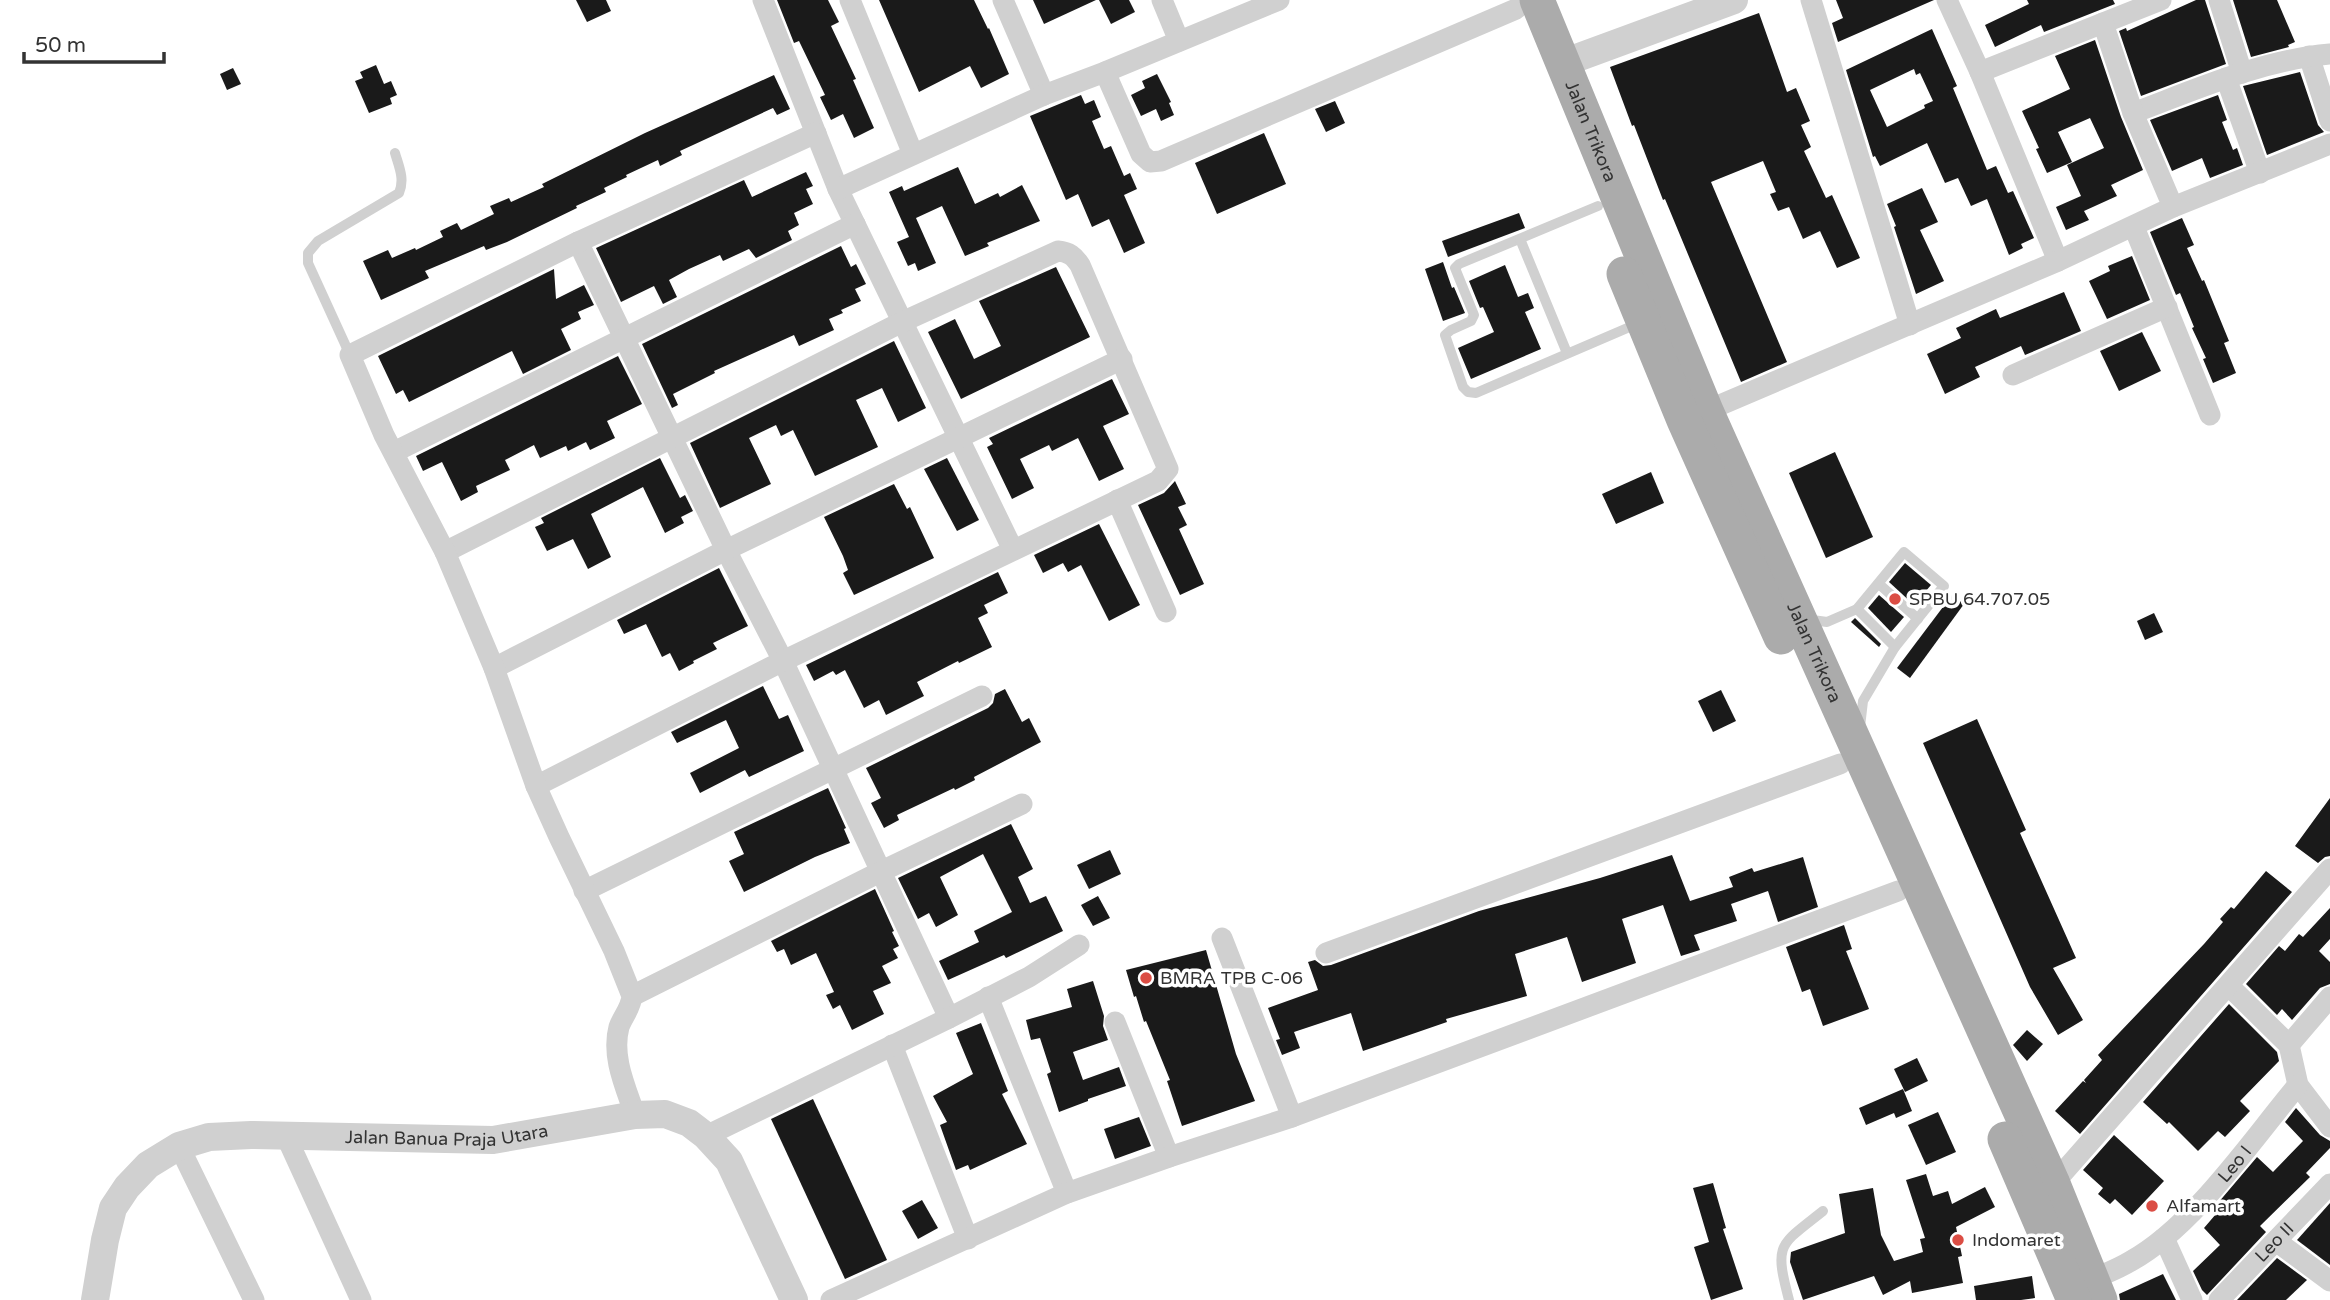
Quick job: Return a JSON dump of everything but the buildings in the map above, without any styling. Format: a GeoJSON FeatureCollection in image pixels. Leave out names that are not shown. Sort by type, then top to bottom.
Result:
{"type":"FeatureCollection","features":[{"type":"Feature","properties":{"kind":"main road","name":"Jalan Trikora"},"geometry":{"type":"LineString","coordinates":[[1522,3],[1563,63],[1695,415],[1739,547],[1849,758],[2039,1175],[2089,1293]]}},
{"type":"Feature","properties":{"kind":"main road","name":"Jalan Trikora"},"geometry":{"type":"LineString","coordinates":[[1522,3],[1643,321],[1695,415],[1799,619],[1898,891],[2039,1175]]}},
{"type":"Feature","properties":{"kind":"street"},"geometry":{"type":"LineString","coordinates":[[763,0],[838,189],[1013,550]]}},
{"type":"Feature","properties":{"kind":"street"},"geometry":{"type":"LineString","coordinates":[[850,0],[913,154]]}},
{"type":"Feature","properties":{"kind":"street"},"geometry":{"type":"LineString","coordinates":[[1003,0],[1044,95]]}},
{"type":"Feature","properties":{"kind":"street"},"geometry":{"type":"LineString","coordinates":[[1162,0],[1179,41]]}},
{"type":"Feature","properties":{"kind":"street"},"geometry":{"type":"LineString","coordinates":[[838,189],[1044,95],[1279,0]]}},
{"type":"Feature","properties":{"kind":"street"},"geometry":{"type":"LineString","coordinates":[[1563,63],[1734,0]]}},
{"type":"Feature","properties":{"kind":"street"},"geometry":{"type":"LineString","coordinates":[[1811,0],[1910,325]]}},
{"type":"Feature","properties":{"kind":"street"},"geometry":{"type":"LineString","coordinates":[[1947,0],[1980,72],[2058,261]]}},
{"type":"Feature","properties":{"kind":"street"},"geometry":{"type":"LineString","coordinates":[[1980,72],[2161,0]]}},
{"type":"Feature","properties":{"kind":"street"},"geometry":{"type":"LineString","coordinates":[[2219,0],[2234,76],[2260,173]]}},
{"type":"Feature","properties":{"kind":"street"},"geometry":{"type":"LineString","coordinates":[[1105,72],[1141,154],[1150,162],[1161,161],[1522,3]]}},
{"type":"Feature","properties":{"kind":"street"},"geometry":{"type":"LineString","coordinates":[[2103,23],[2133,113],[2173,207]]}},
{"type":"Feature","properties":{"kind":"street"},"geometry":{"type":"LineString","coordinates":[[2133,113],[2234,76],[2320,55],[2330,121]]}},
{"type":"Feature","properties":{"kind":"street"},"geometry":{"type":"LineString","coordinates":[[635,1115],[619,1064],[617,1043],[620,1026],[632,996],[614,951],[536,786],[494,668],[445,552],[394,452],[350,355],[578,242],[816,133]]}},
{"type":"Feature","properties":{"kind":"street"},"geometry":{"type":"LineString","coordinates":[[1695,415],[2058,261],[2173,207],[2330,144]]}},
{"type":"Feature","properties":{"kind":"street"},"geometry":{"type":"LineString","coordinates":[[394,452],[855,224]]}},
{"type":"Feature","properties":{"kind":"street"},"geometry":{"type":"LineString","coordinates":[[2134,227],[2210,415]]}},
{"type":"Feature","properties":{"kind":"street"},"geometry":{"type":"LineString","coordinates":[[578,242],[726,550],[783,661],[949,1018]]}},
{"type":"Feature","properties":{"kind":"street"},"geometry":{"type":"LineString","coordinates":[[445,552],[902,322],[1058,251],[1074,256],[1080,265],[1168,469],[1158,481],[783,661],[536,786]]}},
{"type":"Feature","properties":{"kind":"street"},"geometry":{"type":"LineString","coordinates":[[2012,375],[2167,307]]}},
{"type":"Feature","properties":{"kind":"street"},"geometry":{"type":"LineString","coordinates":[[494,668],[726,550],[1122,359]]}},
{"type":"Feature","properties":{"kind":"street"},"geometry":{"type":"LineString","coordinates":[[1116,500],[1166,612]]}},
{"type":"Feature","properties":{"kind":"street"},"geometry":{"type":"LineString","coordinates":[[584,891],[982,696]]}},
{"type":"Feature","properties":{"kind":"street"},"geometry":{"type":"LineString","coordinates":[[1326,953],[1849,758]]}},
{"type":"Feature","properties":{"kind":"street"},"geometry":{"type":"LineString","coordinates":[[632,996],[1022,804]]}},
{"type":"Feature","properties":{"kind":"street"},"geometry":{"type":"LineString","coordinates":[[2039,1175],[2229,986],[2330,869]]}},
{"type":"Feature","properties":{"kind":"street"},"geometry":{"type":"LineString","coordinates":[[831,1300],[1067,1193],[1292,1117],[1898,891]]}},
{"type":"Feature","properties":{"kind":"street"},"geometry":{"type":"LineString","coordinates":[[1222,938],[1292,1117]]}},
{"type":"Feature","properties":{"kind":"street"},"geometry":{"type":"LineString","coordinates":[[706,1136],[949,1018],[1029,977],[1079,945]]}},
{"type":"Feature","properties":{"kind":"street"},"geometry":{"type":"LineString","coordinates":[[2229,986],[2289,1045],[2298,1085],[2330,1125]]}},
{"type":"Feature","properties":{"kind":"street"},"geometry":{"type":"LineString","coordinates":[[989,997],[1067,1193]]}},
{"type":"Feature","properties":{"kind":"street"},"geometry":{"type":"LineString","coordinates":[[2289,1045],[2330,997]]}},
{"type":"Feature","properties":{"kind":"street"},"geometry":{"type":"LineString","coordinates":[[1115,1022],[1169,1157]]}},
{"type":"Feature","properties":{"kind":"street"},"geometry":{"type":"LineString","coordinates":[[892,1045],[968,1239]]}},
{"type":"Feature","properties":{"kind":"street","name":"Leo I"},"geometry":{"type":"LineString","coordinates":[[2089,1293],[2164,1238],[2199,1205],[2298,1085]]}},
{"type":"Feature","properties":{"kind":"street","name":"Jalan Banua Praja Utara"},"geometry":{"type":"LineString","coordinates":[[95,1300],[113,1208],[127,1187],[148,1165],[179,1146],[209,1137],[493,1140],[635,1115],[665,1114],[690,1123],[729,1161],[794,1300]]}},
{"type":"Feature","properties":{"kind":"street"},"geometry":{"type":"LineString","coordinates":[[286,1136],[361,1300]]}},
{"type":"Feature","properties":{"kind":"street"},"geometry":{"type":"LineString","coordinates":[[179,1146],[254,1300]]}},
{"type":"Feature","properties":{"kind":"street","name":"Leo II"},"geometry":{"type":"LineString","coordinates":[[2220,1300],[2330,1184]]}},
{"type":"Feature","properties":{"kind":"street"},"geometry":{"type":"LineString","coordinates":[[2164,1238],[2192,1300]]}},
{"type":"Feature","properties":{"kind":"street"},"geometry":{"type":"LineString","coordinates":[[2276,1241],[2330,1281]]}},
{"type":"Feature","properties":{"kind":"lane"},"geometry":{"type":"LineString","coordinates":[[350,355],[308,263],[308,253],[318,241],[399,193],[402,174],[395,153]]}},
{"type":"Feature","properties":{"kind":"lane"},"geometry":{"type":"LineString","coordinates":[[1598,206],[1455,268],[1474,315],[1471,321],[1445,335],[1463,387],[1468,392],[1476,393],[1643,321]]}},
{"type":"Feature","properties":{"kind":"lane"},"geometry":{"type":"LineString","coordinates":[[1520,239],[1567,353]]}},
{"type":"Feature","properties":{"kind":"lane"},"geometry":{"type":"LineString","coordinates":[[1799,619],[1827,622],[1857,609],[1904,552],[1944,586],[1895,647],[1863,701],[1849,758]]}},
{"type":"Feature","properties":{"kind":"lane"},"geometry":{"type":"LineString","coordinates":[[1879,584],[1917,619]]}},
{"type":"Feature","properties":{"kind":"lane"},"geometry":{"type":"LineString","coordinates":[[1857,609],[1895,647]]}},
{"type":"Feature","properties":{"kind":"lane"},"geometry":{"type":"LineString","coordinates":[[1789,1300],[1782,1274],[1781,1251],[1787,1240],[1823,1211]]}},
{"type":"Feature","properties":{"kind":"place","name":"SPBU 64.707.05"},"geometry":{"type":"Point","coordinates":[1895,599]}},
{"type":"Feature","properties":{"kind":"place","name":"BMRA TPB C-06"},"geometry":{"type":"Point","coordinates":[1146,978]}},
{"type":"Feature","properties":{"kind":"place","name":"Alfamart"},"geometry":{"type":"Point","coordinates":[2152,1206]}},
{"type":"Feature","properties":{"kind":"place","name":"Indomaret"},"geometry":{"type":"Point","coordinates":[1958,1240]}}]}
